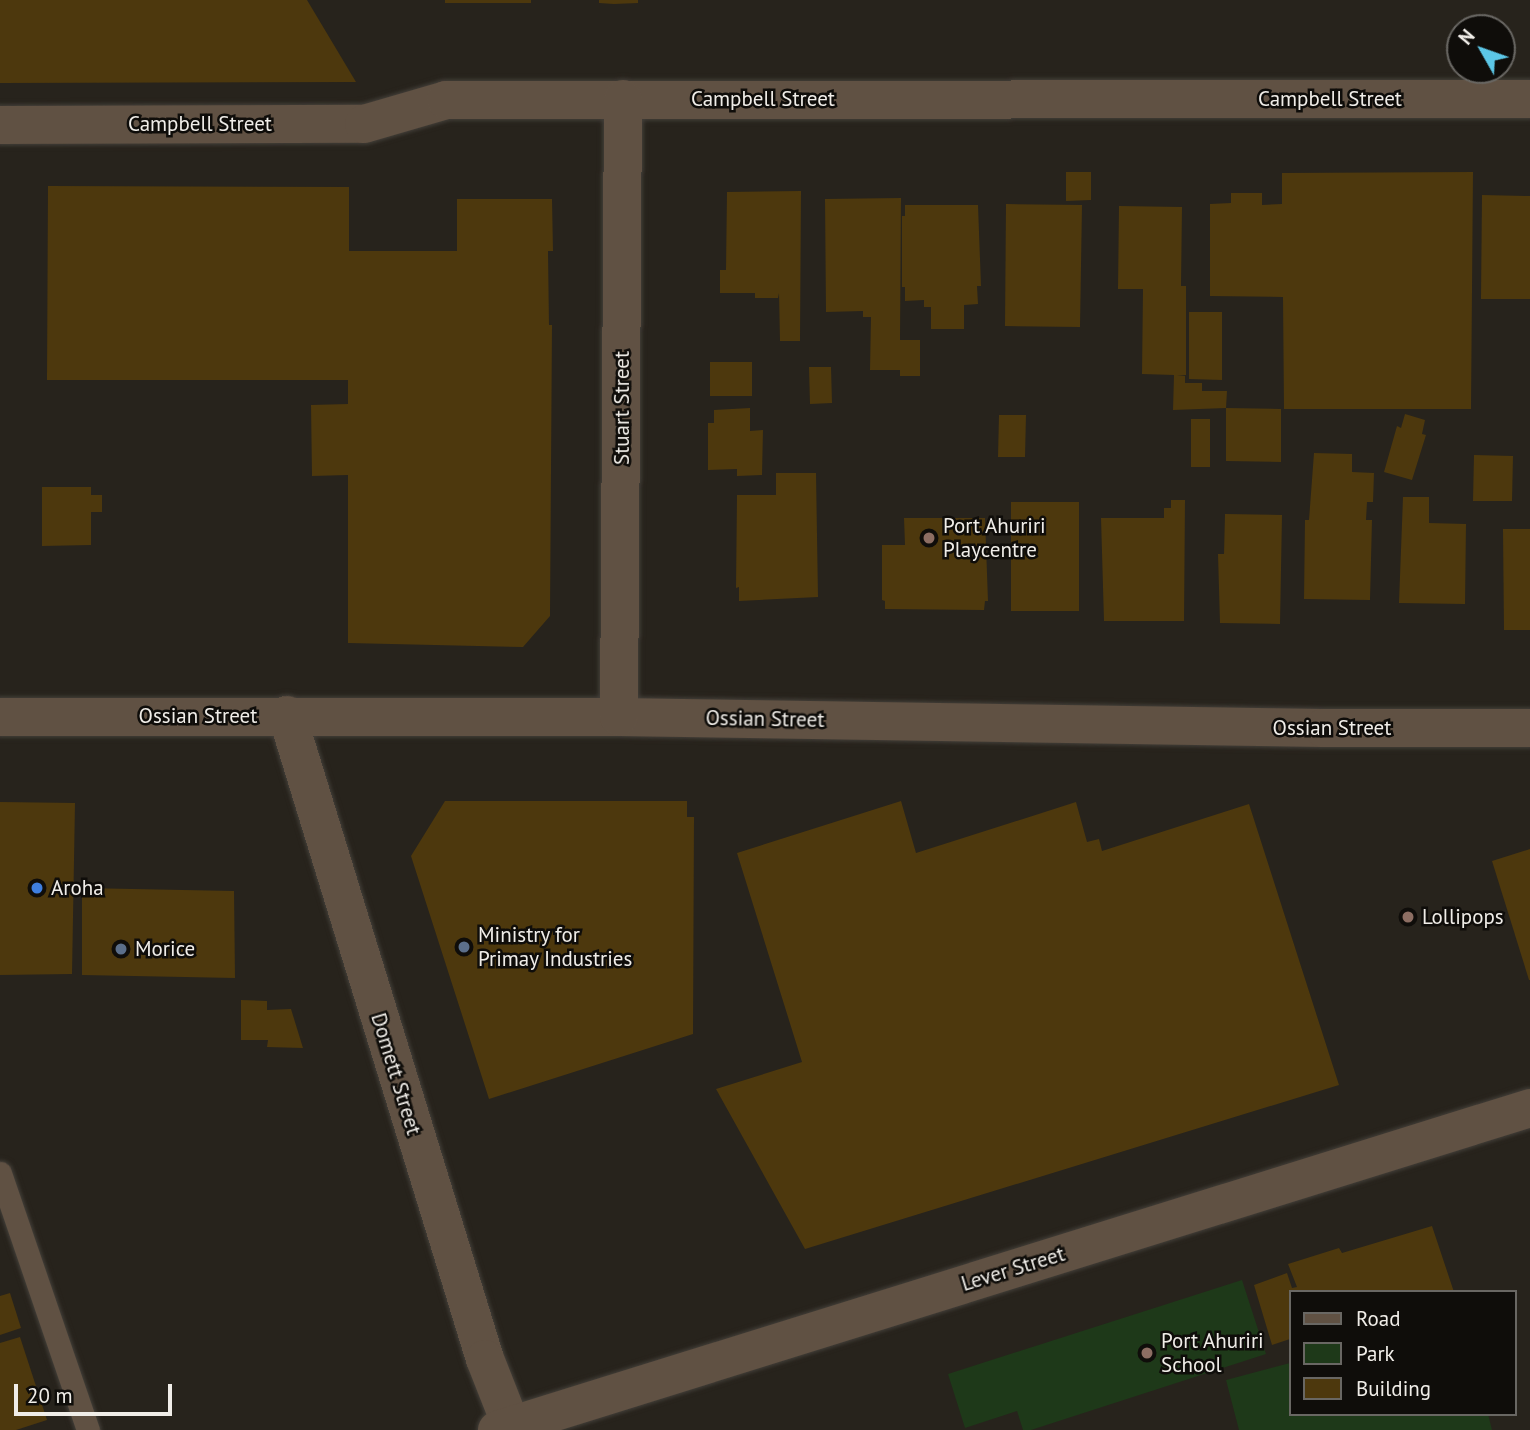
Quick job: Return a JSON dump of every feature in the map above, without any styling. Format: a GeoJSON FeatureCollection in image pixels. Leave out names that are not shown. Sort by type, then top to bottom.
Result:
{"type":"FeatureCollection","features":[{"type":"Feature","properties":{"kind":"street","name":"Stuart Street"},"geometry":{"type":"LineString","coordinates":[[619,717],[624,99]]}},
{"type":"Feature","properties":{"kind":"street","name":"Campbell Street"},"geometry":{"type":"LineString","coordinates":[[0,125],[364,124],[446,100],[1530,99]]}},
{"type":"Feature","properties":{"kind":"street","name":"Ossian Street"},"geometry":{"type":"LineString","coordinates":[[0,718],[287,715],[619,717],[1323,728],[1530,728]]}},
{"type":"Feature","properties":{"kind":"street","name":"Domett Street"},"geometry":{"type":"LineString","coordinates":[[287,715],[507,1428]]}},
{"type":"Feature","properties":{"kind":"street","name":"Lever Street"},"geometry":{"type":"LineString","coordinates":[[507,1428],[1530,1108]]}},
{"type":"Feature","properties":{"kind":"lane"},"geometry":{"type":"LineString","coordinates":[[0,1173],[88,1430]]}},
{"type":"Feature","properties":{"kind":"green space"},"geometry":{"type":"Polygon","coordinates":[[[1242,1280],[1266,1354],[1031,1430],[1023,1430],[1017,1411],[965,1428],[948,1374],[1242,1280]]]}},
{"type":"Feature","properties":{"kind":"green space"},"geometry":{"type":"Polygon","coordinates":[[[1288,1364],[1288,1416],[1488,1416],[1492,1430],[1239,1430],[1226,1380],[1288,1364]]]}},
{"type":"Feature","properties":{"kind":"building"},"geometry":{"type":"Polygon","coordinates":[[[0,0],[307,0],[356,82],[0,83],[0,0]]]}},
{"type":"Feature","properties":{"kind":"building"},"geometry":{"type":"Polygon","coordinates":[[[445,0],[531,0],[531,3],[445,3],[445,0]]]}},
{"type":"Feature","properties":{"kind":"building"},"geometry":{"type":"Polygon","coordinates":[[[599,0],[638,0],[638,3],[599,3],[599,0]]]}},
{"type":"Feature","properties":{"kind":"building"},"geometry":{"type":"Polygon","coordinates":[[[1066,172],[1091,172],[1091,200],[1066,201],[1066,172]]]}},
{"type":"Feature","properties":{"kind":"building"},"geometry":{"type":"Polygon","coordinates":[[[1473,172],[1471,409],[1284,409],[1283,297],[1210,296],[1210,204],[1231,203],[1231,193],[1262,193],[1262,205],[1282,204],[1282,173],[1473,172]]]}},
{"type":"Feature","properties":{"kind":"building"},"geometry":{"type":"Polygon","coordinates":[[[48,186],[349,187],[349,251],[457,251],[457,199],[552,199],[553,251],[548,251],[549,325],[552,325],[550,616],[523,647],[348,643],[348,475],[312,476],[311,405],[348,404],[348,380],[47,380],[48,186]]]}},
{"type":"Feature","properties":{"kind":"building"},"geometry":{"type":"Polygon","coordinates":[[[801,191],[800,341],[780,341],[779,293],[778,298],[755,298],[755,293],[720,293],[720,270],[726,270],[727,192],[801,191]]]}},
{"type":"Feature","properties":{"kind":"building"},"geometry":{"type":"Polygon","coordinates":[[[1482,195],[1530,196],[1530,299],[1481,299],[1482,195]]]}},
{"type":"Feature","properties":{"kind":"building"},"geometry":{"type":"Polygon","coordinates":[[[901,198],[900,340],[920,340],[920,376],[900,376],[900,370],[870,370],[871,317],[863,317],[863,311],[826,312],[825,199],[901,198]]]}},
{"type":"Feature","properties":{"kind":"building"},"geometry":{"type":"Polygon","coordinates":[[[1006,204],[1082,205],[1080,327],[1005,326],[1006,204]]]}},
{"type":"Feature","properties":{"kind":"building"},"geometry":{"type":"Polygon","coordinates":[[[905,205],[978,205],[981,286],[977,286],[978,304],[964,305],[964,329],[931,329],[931,307],[924,307],[924,300],[905,301],[905,287],[902,287],[902,216],[905,216],[905,205]]]}},
{"type":"Feature","properties":{"kind":"building"},"geometry":{"type":"Polygon","coordinates":[[[1119,206],[1182,207],[1181,286],[1186,286],[1186,375],[1177,376],[1185,376],[1185,383],[1202,383],[1202,391],[1227,391],[1226,408],[1173,410],[1174,375],[1142,374],[1143,289],[1118,289],[1119,206]]]}},
{"type":"Feature","properties":{"kind":"building"},"geometry":{"type":"Polygon","coordinates":[[[1189,312],[1222,312],[1222,380],[1189,379],[1189,312]]]}},
{"type":"Feature","properties":{"kind":"building"},"geometry":{"type":"Polygon","coordinates":[[[710,362],[752,362],[752,396],[710,396],[710,362]]]}},
{"type":"Feature","properties":{"kind":"building"},"geometry":{"type":"Polygon","coordinates":[[[809,367],[831,367],[832,403],[810,404],[809,367]]]}},
{"type":"Feature","properties":{"kind":"building"},"geometry":{"type":"Polygon","coordinates":[[[750,408],[750,431],[763,430],[762,475],[737,476],[737,469],[708,470],[708,423],[714,423],[714,410],[750,408]]]}},
{"type":"Feature","properties":{"kind":"building"},"geometry":{"type":"Polygon","coordinates":[[[1226,408],[1281,409],[1281,462],[1226,461],[1226,408]]]}},
{"type":"Feature","properties":{"kind":"building"},"geometry":{"type":"Polygon","coordinates":[[[1405,414],[1425,420],[1422,434],[1426,435],[1412,480],[1384,472],[1397,426],[1401,428],[1405,414]]]}},
{"type":"Feature","properties":{"kind":"building"},"geometry":{"type":"Polygon","coordinates":[[[999,415],[1026,415],[1025,457],[998,457],[999,415]]]}},
{"type":"Feature","properties":{"kind":"building"},"geometry":{"type":"Polygon","coordinates":[[[1191,419],[1210,419],[1210,467],[1191,467],[1191,419]]]}},
{"type":"Feature","properties":{"kind":"building"},"geometry":{"type":"Polygon","coordinates":[[[1314,453],[1352,454],[1352,472],[1374,473],[1373,502],[1367,502],[1366,520],[1372,520],[1370,600],[1304,599],[1305,520],[1309,520],[1314,453]]]}},
{"type":"Feature","properties":{"kind":"building"},"geometry":{"type":"Polygon","coordinates":[[[1474,455],[1513,456],[1512,501],[1473,501],[1474,455]]]}},
{"type":"Feature","properties":{"kind":"building"},"geometry":{"type":"Polygon","coordinates":[[[776,473],[816,473],[818,597],[739,601],[739,587],[736,588],[737,495],[776,495],[776,473]]]}},
{"type":"Feature","properties":{"kind":"building"},"geometry":{"type":"Polygon","coordinates":[[[42,487],[91,487],[91,495],[102,495],[102,512],[91,512],[91,545],[42,546],[42,487]]]}},
{"type":"Feature","properties":{"kind":"building"},"geometry":{"type":"Polygon","coordinates":[[[1403,497],[1429,497],[1429,523],[1466,524],[1465,604],[1399,603],[1403,497]]]}},
{"type":"Feature","properties":{"kind":"building"},"geometry":{"type":"Polygon","coordinates":[[[1171,500],[1185,500],[1184,621],[1104,621],[1101,518],[1164,518],[1164,508],[1171,508],[1171,500]]]}},
{"type":"Feature","properties":{"kind":"building"},"geometry":{"type":"Polygon","coordinates":[[[1011,502],[1079,502],[1079,611],[1011,611],[1011,502]]]}},
{"type":"Feature","properties":{"kind":"building"},"geometry":{"type":"Polygon","coordinates":[[[1225,514],[1282,515],[1280,624],[1220,623],[1218,554],[1224,554],[1225,514]]]}},
{"type":"Feature","properties":{"kind":"building"},"geometry":{"type":"Polygon","coordinates":[[[904,518],[985,518],[988,601],[985,601],[984,610],[885,609],[885,601],[882,600],[882,545],[905,545],[904,518]]]}},
{"type":"Feature","properties":{"kind":"building"},"geometry":{"type":"Polygon","coordinates":[[[1503,529],[1530,529],[1530,630],[1504,630],[1503,529]]]}},
{"type":"Feature","properties":{"kind":"building"},"geometry":{"type":"Polygon","coordinates":[[[445,801],[687,801],[687,817],[694,817],[693,1034],[489,1099],[411,856],[445,801]]]}},
{"type":"Feature","properties":{"kind":"building"},"geometry":{"type":"Polygon","coordinates":[[[901,801],[916,853],[1076,802],[1087,842],[1099,839],[1102,851],[1249,804],[1339,1085],[805,1249],[716,1089],[802,1062],[737,853],[901,801]]]}},
{"type":"Feature","properties":{"kind":"building","name":"Aroha"},"geometry":{"type":"Polygon","coordinates":[[[0,802],[75,803],[72,974],[0,975],[0,802]]]}},
{"type":"Feature","properties":{"kind":"building"},"geometry":{"type":"Polygon","coordinates":[[[1530,849],[1530,980],[1529,980],[1492,861],[1530,849]]]}},
{"type":"Feature","properties":{"kind":"building"},"geometry":{"type":"Polygon","coordinates":[[[82,888],[234,891],[235,978],[82,975],[82,888]]]}},
{"type":"Feature","properties":{"kind":"building"},"geometry":{"type":"Polygon","coordinates":[[[241,1000],[267,1001],[267,1010],[291,1009],[303,1048],[267,1047],[268,1040],[241,1040],[241,1000]]]}},
{"type":"Feature","properties":{"kind":"building"},"geometry":{"type":"Polygon","coordinates":[[[1432,1226],[1453,1290],[1288,1290],[1288,1340],[1272,1345],[1254,1285],[1287,1273],[1292,1288],[1297,1287],[1288,1264],[1339,1248],[1342,1253],[1432,1226]]]}},
{"type":"Feature","properties":{"kind":"building"},"geometry":{"type":"Polygon","coordinates":[[[10,1293],[21,1328],[0,1335],[0,1296],[10,1293]]]}},
{"type":"Feature","properties":{"kind":"building"},"geometry":{"type":"Polygon","coordinates":[[[20,1337],[47,1420],[16,1430],[0,1430],[0,1343],[20,1337]]]}},
{"type":"Feature","properties":{"kind":"place","name":"Port Ahuriri Playcentre"},"geometry":{"type":"Point","coordinates":[929,538]}},
{"type":"Feature","properties":{"kind":"place","name":"Aroha"},"geometry":{"type":"Point","coordinates":[37,888]}},
{"type":"Feature","properties":{"kind":"place","name":"Lollipops"},"geometry":{"type":"Point","coordinates":[1408,917]}},
{"type":"Feature","properties":{"kind":"place","name":"Ministry for Primay Industries"},"geometry":{"type":"Point","coordinates":[464,947]}},
{"type":"Feature","properties":{"kind":"place","name":"Morice"},"geometry":{"type":"Point","coordinates":[121,949]}},
{"type":"Feature","properties":{"kind":"place","name":"Port Ahuriri School"},"geometry":{"type":"Point","coordinates":[1147,1353]}}]}
